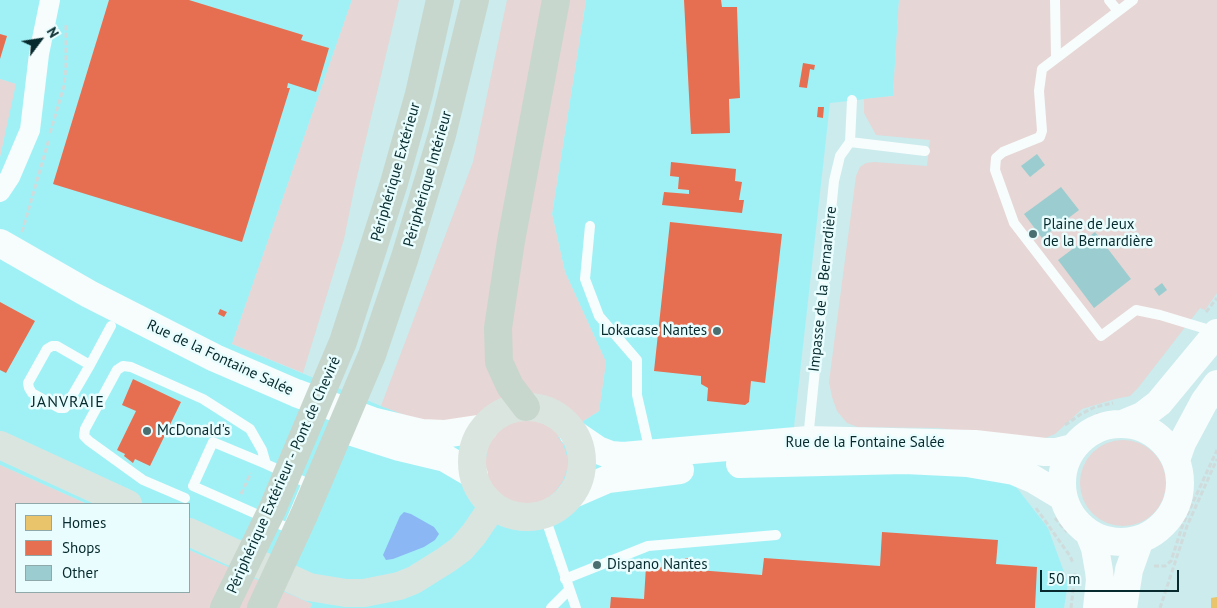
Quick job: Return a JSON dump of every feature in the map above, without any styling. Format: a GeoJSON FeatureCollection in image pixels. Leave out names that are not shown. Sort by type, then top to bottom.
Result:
{"type":"FeatureCollection","features":[{"type":"Feature","properties":{"kind":"highway","name":"Périphérique Extérieur"},"geometry":{"type":"LineString","coordinates":[[343,342],[397,174],[419,94],[440,0]]}},
{"type":"Feature","properties":{"kind":"highway","name":"Périphérique Intérieur"},"geometry":{"type":"LineString","coordinates":[[260,608],[304,515],[372,355],[415,225],[444,126],[475,0]]}},
{"type":"Feature","properties":{"kind":"highway"},"geometry":{"type":"LineString","coordinates":[[415,225],[432,210],[485,0]]}},
{"type":"Feature","properties":{"kind":"highway"},"geometry":{"type":"LineString","coordinates":[[526,408],[510,386],[499,362],[498,328],[511,241],[556,0]]}},
{"type":"Feature","properties":{"kind":"highway","name":"Périphérique Extérieur - Pont de Cheviré"},"geometry":{"type":"LineString","coordinates":[[224,608],[272,510],[343,342]]}},
{"type":"Feature","properties":{"kind":"main road"},"geometry":{"type":"LineString","coordinates":[[526,408],[549,412],[563,421],[573,433],[579,446],[582,468],[578,482],[571,495],[561,506],[534,517],[520,517],[506,513],[493,506],[479,489],[472,461],[474,446],[484,428],[500,415],[512,410],[526,408]]}},
{"type":"Feature","properties":{"kind":"main road"},"geometry":{"type":"LineString","coordinates":[[0,445],[126,503]]}},
{"type":"Feature","properties":{"kind":"main road"},"geometry":{"type":"LineString","coordinates":[[190,532],[309,587],[346,593],[364,593],[399,586],[427,572],[461,549],[493,506]]}},
{"type":"Feature","properties":{"kind":"street"},"geometry":{"type":"LineString","coordinates":[[0,192],[10,178],[30,130],[38,54],[50,0]]}},
{"type":"Feature","properties":{"kind":"street","name":"Rue de la Fontaine Salée"},"geometry":{"type":"LineString","coordinates":[[0,243],[89,294],[216,358],[296,394],[372,420],[422,433],[444,434],[484,428]]}},
{"type":"Feature","properties":{"kind":"street","name":"Rue de la Fontaine Salée"},"geometry":{"type":"LineString","coordinates":[[0,264],[62,301],[260,398],[371,438],[445,458],[474,475]]}},
{"type":"Feature","properties":{"kind":"street"},"geometry":{"type":"LineString","coordinates":[[1117,413],[1142,416],[1159,403],[1210,331]]}},
{"type":"Feature","properties":{"kind":"street"},"geometry":{"type":"LineString","coordinates":[[1176,460],[1182,443],[1204,402],[1217,384]]}},
{"type":"Feature","properties":{"kind":"street"},"geometry":{"type":"LineString","coordinates":[[1097,608],[1100,580],[1095,548],[1080,536],[1072,518],[1057,505],[1071,434],[1082,437],[1095,429],[1110,424],[1117,413]]}},
{"type":"Feature","properties":{"kind":"street"},"geometry":{"type":"LineString","coordinates":[[1080,536],[1114,542],[1140,539],[1168,519],[1176,503],[1180,486],[1176,460],[1167,446],[1156,435],[1117,413]]}},
{"type":"Feature","properties":{"kind":"street","name":"Rue de la Fontaine Salée"},"geometry":{"type":"LineString","coordinates":[[573,433],[598,450],[611,455],[623,456],[808,440],[975,444],[1056,452],[1071,434]]}},
{"type":"Feature","properties":{"kind":"street"},"geometry":{"type":"LineString","coordinates":[[785,462],[804,452],[808,440]]}},
{"type":"Feature","properties":{"kind":"street","name":"Rue de la Fontaine Salée"},"geometry":{"type":"LineString","coordinates":[[571,495],[608,479],[638,474],[740,464],[905,460],[967,463],[1014,472],[1033,479],[1057,505]]}},
{"type":"Feature","properties":{"kind":"street"},"geometry":{"type":"LineString","coordinates":[[1124,608],[1131,566],[1140,539]]}},
{"type":"Feature","properties":{"kind":"lane"},"geometry":{"type":"LineString","coordinates":[[1056,0],[1056,58]]}},
{"type":"Feature","properties":{"kind":"lane"},"geometry":{"type":"LineString","coordinates":[[1109,0],[1118,11]]}},
{"type":"Feature","properties":{"kind":"lane"},"geometry":{"type":"LineString","coordinates":[[1133,0],[1042,69],[1039,91],[1042,130],[1040,137],[1004,152],[996,158],[995,170],[1014,223],[1102,336],[1136,310],[1160,315],[1210,331]]}},
{"type":"Feature","properties":{"kind":"lane","name":"Impasse de la Bernardière"},"geometry":{"type":"LineString","coordinates":[[808,440],[834,181],[840,156],[850,142],[852,100]]}},
{"type":"Feature","properties":{"kind":"lane"},"geometry":{"type":"LineString","coordinates":[[850,142],[925,151]]}},
{"type":"Feature","properties":{"kind":"lane"},"geometry":{"type":"LineString","coordinates":[[590,226],[585,279],[599,316],[637,360],[636,396],[650,453]]}},
{"type":"Feature","properties":{"kind":"lane"},"geometry":{"type":"LineString","coordinates":[[90,364],[57,346],[52,346],[47,349],[28,383],[29,388],[32,393],[59,408],[65,408],[90,364],[111,326]]}},
{"type":"Feature","properties":{"kind":"lane"},"geometry":{"type":"LineString","coordinates":[[266,464],[262,450],[250,429],[203,399],[131,367],[123,366],[117,370],[85,429],[84,436],[89,442],[142,480],[182,501],[193,486],[213,442],[307,483],[288,528],[292,580]]}},
{"type":"Feature","properties":{"kind":"lane"},"geometry":{"type":"LineString","coordinates":[[193,486],[288,528]]}},
{"type":"Feature","properties":{"kind":"lane"},"geometry":{"type":"LineString","coordinates":[[544,514],[576,608]]}},
{"type":"Feature","properties":{"kind":"lane"},"geometry":{"type":"LineString","coordinates":[[565,579],[648,546],[776,535]]}},
{"type":"Feature","properties":{"kind":"lane"},"geometry":{"type":"LineString","coordinates":[[552,608],[569,590]]}},
{"type":"Feature","properties":{"kind":"path"},"geometry":{"type":"LineString","coordinates":[[1210,331],[1217,298]]}},
{"type":"Feature","properties":{"kind":"path"},"geometry":{"type":"LineString","coordinates":[[1071,434],[1081,414],[1095,407],[1117,413]]}},
{"type":"Feature","properties":{"kind":"path"},"geometry":{"type":"LineString","coordinates":[[1071,434],[1096,415],[1117,413]]}},
{"type":"Feature","properties":{"kind":"path"},"geometry":{"type":"LineString","coordinates":[[1131,566],[1165,566],[1171,561],[1183,524],[1217,450]]}},
{"type":"Feature","properties":{"kind":"path"},"geometry":{"type":"LineString","coordinates":[[236,505],[254,468],[252,458]]}},
{"type":"Feature","properties":{"kind":"path"},"geometry":{"type":"LineString","coordinates":[[1160,608],[1187,526],[1217,459]]}},
{"type":"Feature","properties":{"kind":"path"},"geometry":{"type":"LineString","coordinates":[[1033,479],[1028,497],[1070,556],[1075,570],[1071,608]]}},
{"type":"Feature","properties":{"kind":"path"},"geometry":{"type":"LineString","coordinates":[[1057,505],[1080,536]]}},
{"type":"Feature","properties":{"kind":"shaded area"},"geometry":{"type":"Polygon","coordinates":[[[0,0],[352,0],[232,344],[381,406],[522,460],[599,411],[606,362],[565,272],[552,214],[586,0],[899,0],[893,96],[830,103],[789,472],[916,463],[1010,479],[1048,528],[1068,583],[1064,608],[310,608],[312,604],[190,550],[190,503],[85,503],[0,465],[0,157],[15,84],[0,79],[0,0]]]}},
{"type":"Feature","properties":{"kind":"shaded area"},"geometry":{"type":"Polygon","coordinates":[[[352,0],[399,0],[344,239],[303,373],[232,344],[352,0]]]}},
{"type":"Feature","properties":{"kind":"shaded area"},"geometry":{"type":"Polygon","coordinates":[[[507,0],[586,0],[552,214],[565,272],[606,362],[599,411],[558,437],[563,444],[567,456],[567,470],[562,483],[554,493],[543,501],[530,504],[516,503],[504,498],[494,489],[487,477],[485,463],[488,447],[381,406],[473,162],[507,0]]]}},
{"type":"Feature","properties":{"kind":"shaded area","name":"Plaine de Jeux de la Bernardière"},"geometry":{"type":"Polygon","coordinates":[[[899,0],[1217,0],[1217,293],[1205,310],[1200,308],[1130,396],[1082,409],[1055,434],[1045,438],[1026,438],[938,428],[858,427],[847,423],[837,411],[832,397],[829,382],[856,176],[860,167],[866,163],[927,166],[930,140],[876,135],[864,113],[864,99],[893,96],[899,0]]]}},
{"type":"Feature","properties":{"kind":"shaded area"},"geometry":{"type":"Polygon","coordinates":[[[0,79],[16,84],[0,157],[0,79]]]}},
{"type":"Feature","properties":{"kind":"shaded area"},"geometry":{"type":"Polygon","coordinates":[[[1123,440],[1139,444],[1153,453],[1162,467],[1166,483],[1162,499],[1153,513],[1139,522],[1123,526],[1107,522],[1093,513],[1084,499],[1080,483],[1084,467],[1093,453],[1107,444],[1123,440]]]}},
{"type":"Feature","properties":{"kind":"shaded area"},"geometry":{"type":"Polygon","coordinates":[[[0,465],[85,503],[15,503],[15,593],[190,593],[190,550],[312,604],[310,608],[0,608],[0,465]]]}},
{"type":"Feature","properties":{"kind":"shaded area"},"geometry":{"type":"Polygon","coordinates":[[[404,512],[434,527],[439,534],[435,540],[424,547],[386,560],[383,555],[400,516],[404,512]]]}},
{"type":"Feature","properties":{"kind":"building: Homes"},"geometry":{"type":"Polygon","coordinates":[[[1217,597],[1217,608],[1211,608],[1211,598],[1217,597]]]}},
{"type":"Feature","properties":{"kind":"building: Shops"},"geometry":{"type":"Polygon","coordinates":[[[109,0],[189,0],[303,35],[301,40],[329,48],[316,92],[288,83],[287,88],[290,88],[242,242],[53,184],[109,0]]]}},
{"type":"Feature","properties":{"kind":"building: Shops"},"geometry":{"type":"Polygon","coordinates":[[[684,0],[721,0],[722,7],[737,7],[740,98],[729,99],[730,133],[691,134],[684,0]]]}},
{"type":"Feature","properties":{"kind":"building: Shops"},"geometry":{"type":"Polygon","coordinates":[[[0,34],[7,36],[0,59],[0,34]]]}},
{"type":"Feature","properties":{"kind":"building: Shops"},"geometry":{"type":"Polygon","coordinates":[[[803,63],[815,65],[814,70],[810,69],[807,88],[799,87],[803,63]]]}},
{"type":"Feature","properties":{"kind":"building: Shops"},"geometry":{"type":"Polygon","coordinates":[[[818,107],[824,107],[823,118],[817,117],[818,107]]]}},
{"type":"Feature","properties":{"kind":"building: Shops"},"geometry":{"type":"Polygon","coordinates":[[[671,162],[736,169],[735,181],[742,182],[739,200],[744,200],[742,213],[662,205],[664,192],[689,194],[689,190],[678,189],[679,177],[670,176],[671,162]]]}},
{"type":"Feature","properties":{"kind":"building: Shops"},"geometry":{"type":"Polygon","coordinates":[[[670,222],[782,234],[765,383],[751,381],[749,402],[745,405],[707,401],[708,388],[701,384],[701,376],[654,371],[670,222]]]}},
{"type":"Feature","properties":{"kind":"building: Shops"},"geometry":{"type":"Polygon","coordinates":[[[0,302],[35,321],[6,373],[0,370],[0,302]]]}},
{"type":"Feature","properties":{"kind":"building: Shops"},"geometry":{"type":"Polygon","coordinates":[[[220,309],[227,312],[224,317],[218,314],[220,309]]]}},
{"type":"Feature","properties":{"kind":"building: Shops","name":"McDonald's"},"geometry":{"type":"Polygon","coordinates":[[[133,379],[181,402],[150,466],[135,459],[133,463],[124,456],[125,454],[117,450],[136,411],[122,405],[133,379]]]}},
{"type":"Feature","properties":{"kind":"building: Shops"},"geometry":{"type":"Polygon","coordinates":[[[882,532],[998,540],[996,564],[1037,567],[1035,608],[610,608],[611,597],[644,599],[646,566],[762,575],[764,558],[880,566],[882,532]]]}},
{"type":"Feature","properties":{"kind":"building: Shops"},"geometry":{"type":"Polygon","coordinates":[[[685,558],[696,559],[696,568],[684,568],[685,558]]]}},
{"type":"Feature","properties":{"kind":"building: Other"},"geometry":{"type":"Polygon","coordinates":[[[1037,154],[1045,165],[1030,177],[1021,166],[1037,154]]]}},
{"type":"Feature","properties":{"kind":"building: Other"},"geometry":{"type":"Polygon","coordinates":[[[1061,187],[1079,210],[1042,238],[1024,214],[1061,187]]]}},
{"type":"Feature","properties":{"kind":"building: Other"},"geometry":{"type":"Polygon","coordinates":[[[1095,232],[1131,279],[1094,308],[1058,260],[1095,232]]]}},
{"type":"Feature","properties":{"kind":"building: Other"},"geometry":{"type":"Polygon","coordinates":[[[1162,283],[1167,290],[1159,296],[1154,289],[1162,283]]]}},
{"type":"Feature","properties":{"kind":"place","name":"Plaine de Jeux de la Bernardière"},"geometry":{"type":"Point","coordinates":[1033,234]}},
{"type":"Feature","properties":{"kind":"place","name":"Lokacase Nantes"},"geometry":{"type":"Point","coordinates":[717,331]}},
{"type":"Feature","properties":{"kind":"place","name":"McDonald's"},"geometry":{"type":"Point","coordinates":[147,431]}},
{"type":"Feature","properties":{"kind":"place","name":"Dispano Nantes"},"geometry":{"type":"Point","coordinates":[597,565]}},
{"type":"Feature","properties":{"kind":"district","name":"JANVRAIE"},"geometry":{"type":"Point","coordinates":[68,402]}}]}
